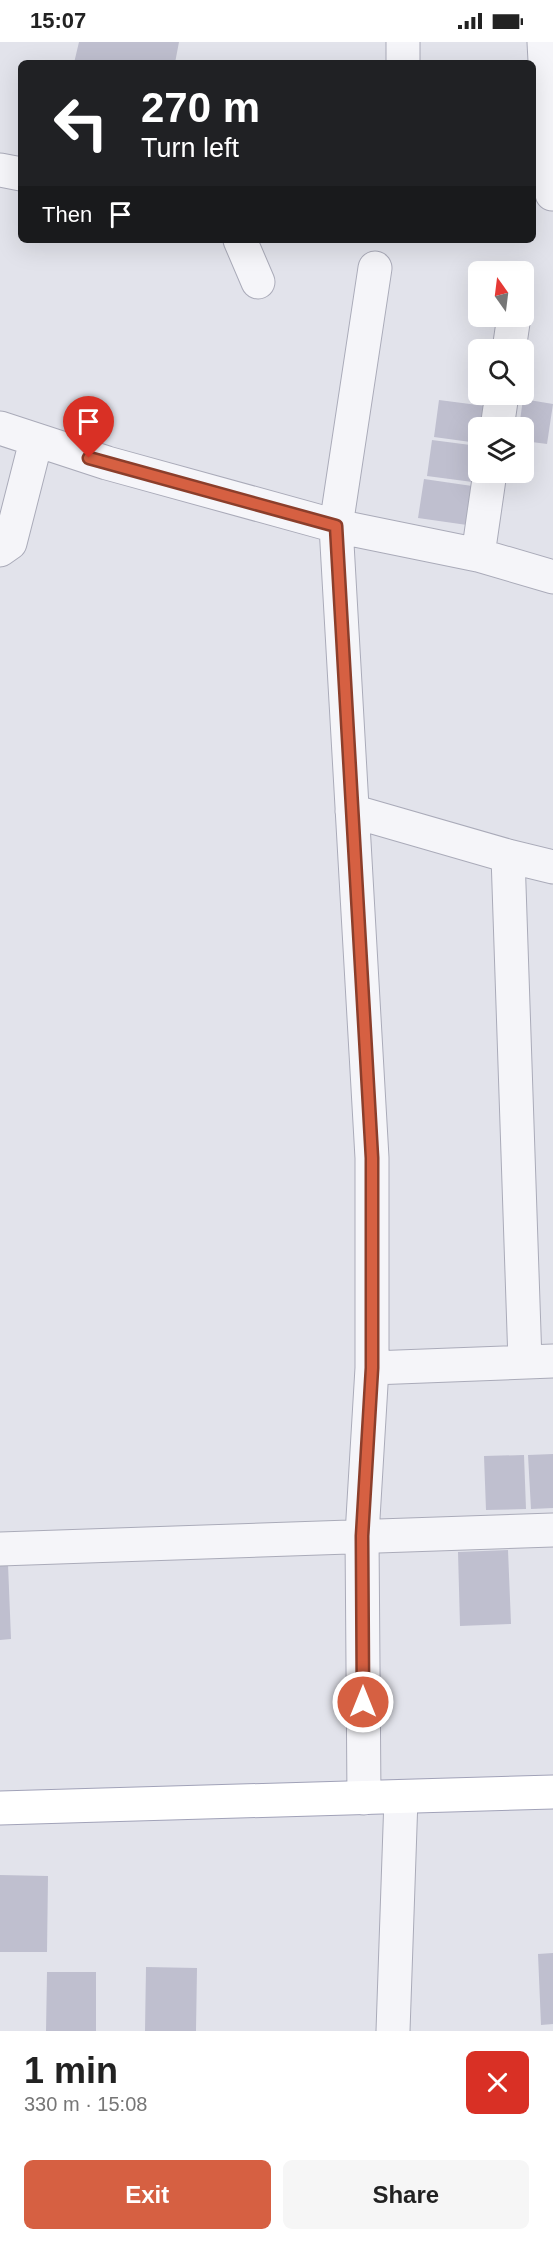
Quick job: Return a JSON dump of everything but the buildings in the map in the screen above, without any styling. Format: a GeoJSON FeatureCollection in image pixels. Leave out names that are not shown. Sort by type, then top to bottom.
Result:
{"type":"FeatureCollection","features":[{"type":"Feature","properties":{"kind":"main road"},"geometry":{"type":"LineString","coordinates":[[0,1808],[553,1792]]}},
{"type":"Feature","properties":{"kind":"street"},"geometry":{"type":"LineString","coordinates":[[403,42],[403,60]]}},
{"type":"Feature","properties":{"kind":"street"},"geometry":{"type":"LineString","coordinates":[[544,42],[552,194]]}},
{"type":"Feature","properties":{"kind":"street"},"geometry":{"type":"LineString","coordinates":[[0,170],[18,173]]}},
{"type":"Feature","properties":{"kind":"street"},"geometry":{"type":"LineString","coordinates":[[241,243],[258,282]]}},
{"type":"Feature","properties":{"kind":"street"},"geometry":{"type":"LineString","coordinates":[[364,1798],[362,1536],[372,1368],[372,1158],[336,526],[375,268]]}},
{"type":"Feature","properties":{"kind":"street"},"geometry":{"type":"LineString","coordinates":[[0,428],[107,463],[336,526],[478,555],[553,577]]}},
{"type":"Feature","properties":{"kind":"street"},"geometry":{"type":"LineString","coordinates":[[0,550],[10,543],[36,441]]}},
{"type":"Feature","properties":{"kind":"street"},"geometry":{"type":"LineString","coordinates":[[478,555],[488,483]]}},
{"type":"Feature","properties":{"kind":"street"},"geometry":{"type":"LineString","coordinates":[[352,811],[553,867]]}},
{"type":"Feature","properties":{"kind":"street"},"geometry":{"type":"LineString","coordinates":[[372,1368],[539,1361],[508,856]]}},
{"type":"Feature","properties":{"kind":"street"},"geometry":{"type":"LineString","coordinates":[[0,1549],[553,1530]]}},
{"type":"Feature","properties":{"kind":"street"},"geometry":{"type":"LineString","coordinates":[[393,2031],[401,1798]]}},
{"type":"Feature","properties":{"kind":"route"},"geometry":{"type":"LineString","coordinates":[[89,458],[336,526],[372,1158],[372,1368],[362,1536],[363,1702]]}}]}
